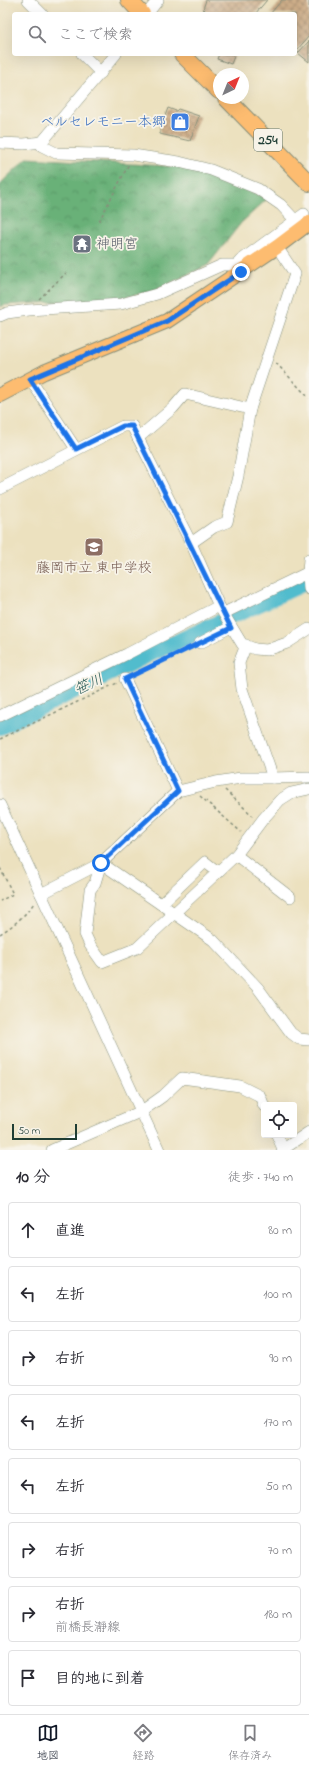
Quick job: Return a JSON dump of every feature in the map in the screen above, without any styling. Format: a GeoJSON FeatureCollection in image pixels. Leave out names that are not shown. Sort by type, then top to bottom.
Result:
{"type":"FeatureCollection","features":[{"type":"Feature","properties":{"kind":"highway"},"geometry":{"type":"LineString","coordinates":[[129,0],[140,12]]}},
{"type":"Feature","properties":{"kind":"highway"},"geometry":{"type":"LineString","coordinates":[[184,56],[213,85]]}},
{"type":"Feature","properties":{"kind":"highway","name":"254"},"geometry":{"type":"LineString","coordinates":[[232,104],[309,183]]}},
{"type":"Feature","properties":{"kind":"main road"},"geometry":{"type":"LineString","coordinates":[[0,395],[30,379],[167,321],[238,269],[276,247],[303,219]]}},
{"type":"Feature","properties":{"kind":"street"},"geometry":{"type":"LineString","coordinates":[[28,0],[40,12]]}},
{"type":"Feature","properties":{"kind":"street"},"geometry":{"type":"LineString","coordinates":[[149,12],[158,0]]}},
{"type":"Feature","properties":{"kind":"street"},"geometry":{"type":"LineString","coordinates":[[84,56],[101,73]]}},
{"type":"Feature","properties":{"kind":"street"},"geometry":{"type":"LineString","coordinates":[[0,143],[24,144],[42,142],[114,56]]}},
{"type":"Feature","properties":{"kind":"street"},"geometry":{"type":"LineString","coordinates":[[42,142],[42,146],[56,153],[133,155],[179,162],[211,170],[232,177],[258,189],[281,206],[303,219],[240,261],[238,269]]}},
{"type":"Feature","properties":{"kind":"street"},"geometry":{"type":"LineString","coordinates":[[191,543],[214,527],[227,522],[238,476],[250,409],[295,274],[276,247]]}},
{"type":"Feature","properties":{"kind":"street"},"geometry":{"type":"LineString","coordinates":[[0,316],[7,313],[27,310],[121,304],[157,294],[222,265],[233,264],[238,269]]}},
{"type":"Feature","properties":{"kind":"street"},"geometry":{"type":"LineString","coordinates":[[30,379],[76,449]]}},
{"type":"Feature","properties":{"kind":"street"},"geometry":{"type":"LineString","coordinates":[[138,438],[173,408],[185,394],[250,409]]}},
{"type":"Feature","properties":{"kind":"street"},"geometry":{"type":"LineString","coordinates":[[0,489],[123,426],[132,426],[191,543],[231,628],[242,644],[255,649],[267,650],[287,643],[309,629]]}},
{"type":"Feature","properties":{"kind":"street"},"geometry":{"type":"LineString","coordinates":[[309,559],[309,589]]}},
{"type":"Feature","properties":{"kind":"street"},"geometry":{"type":"LineString","coordinates":[[0,716],[222,610],[308,576]]}},
{"type":"Feature","properties":{"kind":"street"},"geometry":{"type":"LineString","coordinates":[[200,643],[231,628]]}},
{"type":"Feature","properties":{"kind":"street"},"geometry":{"type":"LineString","coordinates":[[246,645],[239,662],[242,689],[273,778]]}},
{"type":"Feature","properties":{"kind":"street"},"geometry":{"type":"LineString","coordinates":[[125,679],[178,791]]}},
{"type":"Feature","properties":{"kind":"street"},"geometry":{"type":"LineString","coordinates":[[41,894],[101,863],[178,791],[241,778],[309,777]]}},
{"type":"Feature","properties":{"kind":"street"},"geometry":{"type":"LineString","coordinates":[[101,863],[95,883],[90,890],[85,934],[90,945],[102,962],[138,948],[236,855],[260,823],[280,800],[291,793],[309,789]]}},
{"type":"Feature","properties":{"kind":"street"},"geometry":{"type":"LineString","coordinates":[[0,805],[159,1150]]}},
{"type":"Feature","properties":{"kind":"street"},"geometry":{"type":"LineString","coordinates":[[236,855],[290,897]]}},
{"type":"Feature","properties":{"kind":"street"},"geometry":{"type":"LineString","coordinates":[[161,904],[205,862],[218,872]]}},
{"type":"Feature","properties":{"kind":"street"},"geometry":{"type":"LineString","coordinates":[[101,863],[213,940],[258,988],[291,1033],[299,1040],[309,1040]]}},
{"type":"Feature","properties":{"kind":"street"},"geometry":{"type":"LineString","coordinates":[[52,1150],[142,1111],[163,1096],[182,1078],[240,1086],[260,1096],[262,1102]]}},
{"type":"Feature","properties":{"kind":"street"},"geometry":{"type":"LineString","coordinates":[[278,1138],[283,1150],[309,1132]]}},
{"type":"Feature","properties":{"kind":"path"},"geometry":{"type":"LineString","coordinates":[[99,221],[133,155]]}},
{"type":"Feature","properties":{"kind":"path"},"geometry":{"type":"LineString","coordinates":[[27,310],[66,273]]}},
{"type":"Feature","properties":{"kind":"path"},"geometry":{"type":"LineString","coordinates":[[268,354],[309,398]]}},
{"type":"Feature","properties":{"kind":"path"},"geometry":{"type":"LineString","coordinates":[[0,739],[200,643]]}},
{"type":"Feature","properties":{"kind":"path"},"geometry":{"type":"LineString","coordinates":[[216,782],[260,823]]}},
{"type":"Feature","properties":{"kind":"path"},"geometry":{"type":"LineString","coordinates":[[192,789],[248,839]]}},
{"type":"Feature","properties":{"kind":"path"},"geometry":{"type":"LineString","coordinates":[[0,868],[13,894],[0,901]]}},
{"type":"Feature","properties":{"kind":"path"},"geometry":{"type":"LineString","coordinates":[[0,934],[10,928],[27,912],[41,894]]}},
{"type":"Feature","properties":{"kind":"green space"},"geometry":{"type":"Polygon","coordinates":[[[27,158],[183,167],[222,176],[267,199],[241,223],[208,265],[154,291],[121,298],[5,305],[0,307],[0,184],[27,158]]]}},
{"type":"Feature","properties":{"kind":"building"},"geometry":{"type":"Polygon","coordinates":[[[206,0],[267,0],[257,12],[206,12],[203,9],[206,0]]]}},
{"type":"Feature","properties":{"kind":"building"},"geometry":{"type":"Polygon","coordinates":[[[282,0],[309,0],[309,36],[297,50],[297,12],[272,12],[282,0]]]}},
{"type":"Feature","properties":{"kind":"building"},"geometry":{"type":"Polygon","coordinates":[[[309,41],[309,62],[298,53],[309,41]]]}},
{"type":"Feature","properties":{"kind":"building"},"geometry":{"type":"Polygon","coordinates":[[[218,56],[234,56],[231,64],[217,59],[218,56]]]}},
{"type":"Feature","properties":{"kind":"building","name":"ベルセレモニー本郷"},"geometry":{"type":"Polygon","coordinates":[[[168,108],[176,111],[178,109],[199,116],[190,141],[160,134],[160,129],[168,108]]]}},
{"type":"Feature","properties":{"kind":"waterway","name":"笹川"},"geometry":{"type":"LineString","coordinates":[[0,727],[148,655],[309,581]]}},
{"type":"Feature","properties":{"kind":"place","name":"ベルセレモニー本郷"},"geometry":{"type":"Point","coordinates":[180,122]}},
{"type":"Feature","properties":{"kind":"place","name":"神明宮"},"geometry":{"type":"Point","coordinates":[82,244]}},
{"type":"Feature","properties":{"kind":"place","name":"藤岡市立 東中学校"},"geometry":{"type":"Point","coordinates":[94,547]}},
{"type":"Feature","properties":{"kind":"route"},"geometry":{"type":"LineString","coordinates":[[101,863],[178,791],[125,679],[231,628],[219,606],[191,543],[132,426],[123,426],[76,449],[30,379],[167,321],[241,272]]}}]}
